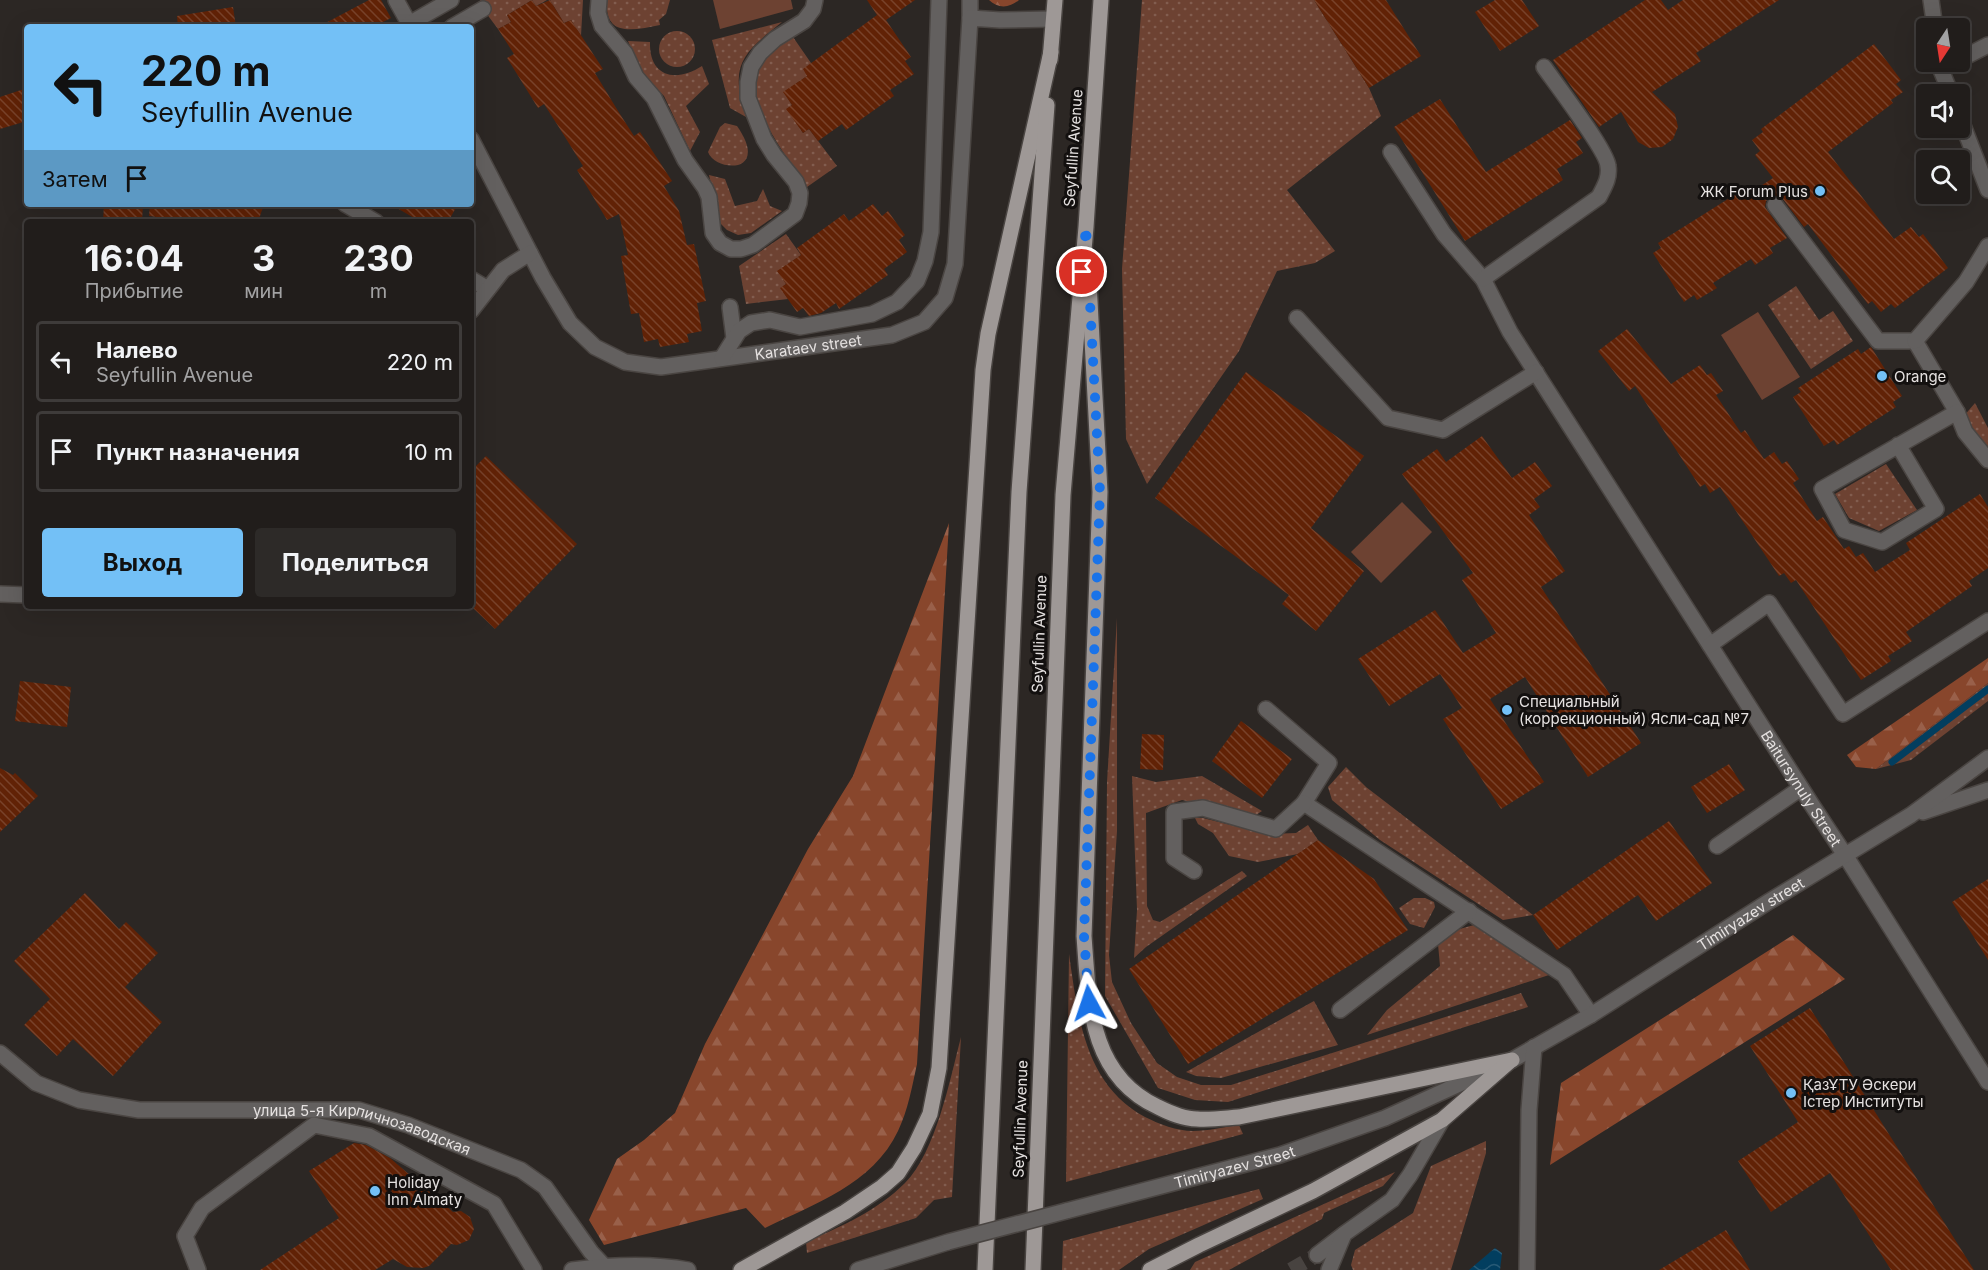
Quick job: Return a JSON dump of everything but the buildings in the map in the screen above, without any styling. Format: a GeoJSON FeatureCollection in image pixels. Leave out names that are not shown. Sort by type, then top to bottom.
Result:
{"type":"FeatureCollection","features":[{"type":"Feature","properties":{"kind":"main road","name":"Seyfullin Avenue"},"geometry":{"type":"LineString","coordinates":[[985,1270],[1019,492],[1055,0]]}},
{"type":"Feature","properties":{"kind":"main road","name":"Seyfullin Avenue"},"geometry":{"type":"LineString","coordinates":[[1033,1270],[1063,495],[1086,227],[1101,0]]}},
{"type":"Feature","properties":{"kind":"main road"},"geometry":{"type":"LineString","coordinates":[[741,1270],[845,1212],[882,1187],[898,1173],[914,1148],[930,1114],[939,1068],[983,370],[988,334],[1051,52]]}},
{"type":"Feature","properties":{"kind":"main road"},"geometry":{"type":"LineString","coordinates":[[1086,227],[1100,492],[1084,936],[1089,1003],[1098,1043],[1118,1077],[1144,1101],[1174,1115],[1197,1119],[1239,1117],[1512,1059]]}},
{"type":"Feature","properties":{"kind":"main road"},"geometry":{"type":"LineString","coordinates":[[1150,1270],[1313,1191],[1442,1120],[1512,1059]]}},
{"type":"Feature","properties":{"kind":"street"},"geometry":{"type":"LineString","coordinates":[[396,0],[409,24]]}},
{"type":"Feature","properties":{"kind":"street"},"geometry":{"type":"LineString","coordinates":[[413,24],[451,0]]}},
{"type":"Feature","properties":{"kind":"street"},"geometry":{"type":"LineString","coordinates":[[599,0],[598,14],[602,26],[625,53],[636,77],[654,98],[685,160],[709,197],[712,233],[720,243],[731,249],[753,245],[795,214],[800,203],[800,192],[796,182],[764,139],[748,98],[748,82],[751,67],[760,53],[775,39],[804,21],[813,9],[815,0]]}},
{"type":"Feature","properties":{"kind":"street"},"geometry":{"type":"LineString","coordinates":[[722,358],[739,331],[751,323],[770,320],[800,327],[872,314],[897,302],[917,282],[925,261],[930,231],[939,0]]}},
{"type":"Feature","properties":{"kind":"street","name":"Karataev street"},"geometry":{"type":"LineString","coordinates":[[474,144],[530,253],[570,323],[596,347],[625,362],[661,367],[892,335],[924,322],[945,298],[956,264],[970,0]]}},
{"type":"Feature","properties":{"kind":"street"},"geometry":{"type":"LineString","coordinates":[[1931,0],[1934,18]]}},
{"type":"Feature","properties":{"kind":"street"},"geometry":{"type":"LineString","coordinates":[[457,24],[483,9]]}},
{"type":"Feature","properties":{"kind":"street"},"geometry":{"type":"LineString","coordinates":[[970,18],[1053,19]]}},
{"type":"Feature","properties":{"kind":"street"},"geometry":{"type":"LineString","coordinates":[[1970,55],[1988,45]]}},
{"type":"Feature","properties":{"kind":"street"},"geometry":{"type":"LineString","coordinates":[[1483,279],[1599,197],[1608,179],[1609,164],[1544,67]]}},
{"type":"Feature","properties":{"kind":"street"},"geometry":{"type":"LineString","coordinates":[[1968,138],[1988,190]]}},
{"type":"Feature","properties":{"kind":"street","name":"Baitursynuly Street"},"geometry":{"type":"LineString","coordinates":[[1390,152],[1444,234],[1483,279],[1510,332],[1988,1082]]}},
{"type":"Feature","properties":{"kind":"street"},"geometry":{"type":"LineString","coordinates":[[1775,205],[1878,341],[1915,340],[1966,282],[1988,246]]}},
{"type":"Feature","properties":{"kind":"street"},"geometry":{"type":"LineString","coordinates":[[350,207],[371,219]]}},
{"type":"Feature","properties":{"kind":"street"},"geometry":{"type":"LineString","coordinates":[[474,307],[503,270],[530,253]]}},
{"type":"Feature","properties":{"kind":"street"},"geometry":{"type":"LineString","coordinates":[[474,281],[488,289]]}},
{"type":"Feature","properties":{"kind":"street"},"geometry":{"type":"LineString","coordinates":[[730,307],[735,338]]}},
{"type":"Feature","properties":{"kind":"street"},"geometry":{"type":"LineString","coordinates":[[1297,318],[1388,418],[1443,430],[1536,372]]}},
{"type":"Feature","properties":{"kind":"street"},"geometry":{"type":"LineString","coordinates":[[1915,340],[1957,412],[1965,432],[1988,460]]}},
{"type":"Feature","properties":{"kind":"street"},"geometry":{"type":"LineString","coordinates":[[1898,445],[1936,509],[1882,542],[1844,530],[1822,489],[1898,445],[1957,412]]}},
{"type":"Feature","properties":{"kind":"street"},"geometry":{"type":"LineString","coordinates":[[0,594],[24,595]]}},
{"type":"Feature","properties":{"kind":"street"},"geometry":{"type":"LineString","coordinates":[[1710,645],[1769,603],[1844,714],[1988,621]]}},
{"type":"Feature","properties":{"kind":"street"},"geometry":{"type":"LineString","coordinates":[[1194,871],[1174,858],[1174,812],[1203,808],[1276,829],[1304,803],[1329,763],[1266,709]]}},
{"type":"Feature","properties":{"kind":"street","name":"Timiryazev street"},"geometry":{"type":"LineString","coordinates":[[1591,1015],[1768,902],[1911,815],[1988,758]]}},
{"type":"Feature","properties":{"kind":"street"},"geometry":{"type":"LineString","coordinates":[[1717,846],[1801,788]]}},
{"type":"Feature","properties":{"kind":"street","name":"Timiryazev street"},"geometry":{"type":"LineString","coordinates":[[1911,815],[1988,790]]}},
{"type":"Feature","properties":{"kind":"street"},"geometry":{"type":"LineString","coordinates":[[1304,803],[1564,975],[1591,1015]]}},
{"type":"Feature","properties":{"kind":"street"},"geometry":{"type":"LineString","coordinates":[[1340,1010],[1469,911]]}},
{"type":"Feature","properties":{"kind":"street","name":"Timiryazev Street"},"geometry":{"type":"LineString","coordinates":[[858,1270],[948,1242],[1280,1155],[1385,1118],[1512,1059],[1591,1015]]}},
{"type":"Feature","properties":{"kind":"street"},"geometry":{"type":"LineString","coordinates":[[1527,1270],[1529,1110],[1534,1047]]}},
{"type":"Feature","properties":{"kind":"street","name":"улица 5-я Кирпичнозаводская"},"geometry":{"type":"LineString","coordinates":[[0,1053],[36,1083],[79,1100],[139,1110],[359,1110],[408,1125],[521,1170],[545,1187],[591,1252],[604,1266]]}},
{"type":"Feature","properties":{"kind":"street"},"geometry":{"type":"LineString","coordinates":[[1317,1255],[1392,1200],[1410,1175],[1442,1120]]}},
{"type":"Feature","properties":{"kind":"street"},"geometry":{"type":"LineString","coordinates":[[198,1270],[185,1236],[202,1208],[314,1125],[369,1136],[494,1204],[534,1270]]}},
{"type":"Feature","properties":{"kind":"street"},"geometry":{"type":"LineString","coordinates":[[1329,1270],[1344,1234]]}},
{"type":"Feature","properties":{"kind":"street"},"geometry":{"type":"LineString","coordinates":[[572,1270],[604,1266],[654,1266],[688,1270]]}},
{"type":"Feature","properties":{"kind":"shaded area"},"geometry":{"type":"Polygon","coordinates":[[[480,0],[532,0],[507,15],[511,22],[498,29],[483,9],[480,0]]]}},
{"type":"Feature","properties":{"kind":"shaded area"},"geometry":{"type":"Polygon","coordinates":[[[532,0],[547,0],[536,6],[532,0]]]}},
{"type":"Feature","properties":{"kind":"shaded area"},"geometry":{"type":"Polygon","coordinates":[[[550,0],[583,0],[581,36],[571,20],[564,23],[550,0]]]}},
{"type":"Feature","properties":{"kind":"shaded area"},"geometry":{"type":"Polygon","coordinates":[[[607,0],[670,0],[666,14],[659,20],[660,25],[640,29],[623,29],[610,21],[607,0]]]}},
{"type":"Feature","properties":{"kind":"shaded area"},"geometry":{"type":"Polygon","coordinates":[[[713,0],[791,0],[793,9],[720,29],[713,0]]]}},
{"type":"Feature","properties":{"kind":"shaded area"},"geometry":{"type":"Polygon","coordinates":[[[1142,0],[1314,0],[1369,88],[1381,116],[1287,190],[1335,251],[1315,263],[1277,271],[1239,351],[1147,484],[1126,439],[1122,269],[1142,0]]]}},
{"type":"Feature","properties":{"kind":"shaded area"},"geometry":{"type":"Polygon","coordinates":[[[782,22],[749,52],[739,72],[741,99],[746,117],[730,108],[712,40],[782,22]]]}},
{"type":"Feature","properties":{"kind":"shaded area"},"geometry":{"type":"Polygon","coordinates":[[[677,31],[690,36],[695,49],[690,62],[677,67],[664,62],[659,49],[664,36],[677,31]]]}},
{"type":"Feature","properties":{"kind":"shaded area"},"geometry":{"type":"Polygon","coordinates":[[[793,37],[811,63],[807,76],[784,92],[792,105],[787,109],[803,133],[809,129],[837,166],[807,187],[779,146],[762,113],[755,81],[762,62],[774,50],[793,37]]]}},
{"type":"Feature","properties":{"kind":"shaded area"},"geometry":{"type":"Polygon","coordinates":[[[628,41],[650,42],[654,63],[666,74],[683,74],[702,66],[709,84],[686,106],[700,132],[690,151],[664,96],[641,73],[628,41]]]}},
{"type":"Feature","properties":{"kind":"shaded area"},"geometry":{"type":"Polygon","coordinates":[[[725,123],[737,126],[746,142],[748,154],[745,161],[738,165],[720,163],[708,152],[720,127],[725,123]]]}},
{"type":"Feature","properties":{"kind":"shaded area"},"geometry":{"type":"Polygon","coordinates":[[[709,175],[725,179],[735,206],[757,201],[763,189],[770,206],[782,211],[751,233],[738,235],[727,230],[720,223],[709,175]]]}},
{"type":"Feature","properties":{"kind":"shaded area"},"geometry":{"type":"Polygon","coordinates":[[[786,234],[801,255],[778,271],[786,284],[781,288],[788,299],[746,304],[739,266],[786,234]]]}},
{"type":"Feature","properties":{"kind":"shaded area"},"geometry":{"type":"Polygon","coordinates":[[[1796,286],[1819,320],[1833,311],[1853,341],[1811,369],[1768,305],[1796,286]]]}},
{"type":"Feature","properties":{"kind":"shaded area"},"geometry":{"type":"Polygon","coordinates":[[[1758,312],[1800,377],[1762,400],[1721,335],[1758,312]]]}},
{"type":"Feature","properties":{"kind":"shaded area"},"geometry":{"type":"Polygon","coordinates":[[[1975,403],[1988,428],[1988,455],[1963,417],[1975,403]]]}},
{"type":"Feature","properties":{"kind":"shaded area"},"geometry":{"type":"Polygon","coordinates":[[[1886,464],[1917,510],[1879,531],[1849,518],[1835,494],[1886,464]]]}},
{"type":"Feature","properties":{"kind":"shaded area"},"geometry":{"type":"Polygon","coordinates":[[[1402,502],[1432,532],[1381,583],[1351,552],[1402,502]]]}},
{"type":"Feature","properties":{"kind":"shaded area"},"geometry":{"type":"Polygon","coordinates":[[[1117,618],[1117,831],[1109,955],[1112,982],[1131,1023],[1157,1063],[1177,1077],[1201,1085],[1231,1085],[1521,993],[1528,1007],[1228,1102],[1195,1100],[1158,1088],[1105,996],[1107,782],[1117,618]]]}},
{"type":"Feature","properties":{"kind":"shaded area"},"geometry":{"type":"Polygon","coordinates":[[[1988,683],[1988,701],[1911,760],[1876,769],[1988,683]]]}},
{"type":"Feature","properties":{"kind":"shaded area"},"geometry":{"type":"Polygon","coordinates":[[[1346,767],[1366,787],[1533,915],[1503,920],[1380,840],[1332,800],[1328,787],[1346,767]]]}},
{"type":"Feature","properties":{"kind":"shaded area"},"geometry":{"type":"Polygon","coordinates":[[[1132,776],[1156,782],[1202,776],[1262,811],[1256,815],[1182,800],[1146,813],[1147,906],[1153,920],[1160,922],[1242,871],[1247,876],[1146,947],[1134,958],[1137,910],[1132,776]]]}},
{"type":"Feature","properties":{"kind":"shaded area"},"geometry":{"type":"Polygon","coordinates":[[[1195,818],[1267,834],[1296,833],[1308,825],[1318,840],[1298,854],[1258,862],[1229,856],[1213,833],[1198,824],[1195,818]]]}},
{"type":"Feature","properties":{"kind":"shaded area"},"geometry":{"type":"Polygon","coordinates":[[[1414,898],[1425,898],[1434,902],[1435,907],[1424,928],[1410,924],[1399,908],[1414,898]]]}},
{"type":"Feature","properties":{"kind":"shaded area"},"geometry":{"type":"Polygon","coordinates":[[[1474,925],[1549,975],[1367,1035],[1387,1010],[1440,966],[1438,944],[1456,930],[1474,925]]]}},
{"type":"Feature","properties":{"kind":"shaded area"},"geometry":{"type":"Polygon","coordinates":[[[1069,954],[1076,1001],[1087,1046],[1109,1086],[1125,1103],[1145,1117],[1162,1125],[1187,1131],[1199,1131],[1239,1125],[1243,1134],[1066,1182],[1069,954]]]}},
{"type":"Feature","properties":{"kind":"shaded area"},"geometry":{"type":"Polygon","coordinates":[[[1314,1001],[1338,1045],[1221,1078],[1196,1076],[1186,1072],[1314,1001]]]}},
{"type":"Feature","properties":{"kind":"shaded area"},"geometry":{"type":"Polygon","coordinates":[[[961,1037],[952,1197],[934,1200],[916,1218],[807,1253],[806,1242],[871,1210],[894,1193],[916,1170],[941,1114],[961,1037]]]}},
{"type":"Feature","properties":{"kind":"shaded area"},"geometry":{"type":"Polygon","coordinates":[[[1486,1141],[1486,1153],[1451,1270],[1353,1270],[1351,1265],[1355,1250],[1413,1213],[1431,1166],[1486,1141]]]}},
{"type":"Feature","properties":{"kind":"shaded area"},"geometry":{"type":"Polygon","coordinates":[[[1395,1172],[1383,1186],[1324,1213],[1322,1219],[1229,1270],[1190,1270],[1195,1262],[1395,1172]]]}},
{"type":"Feature","properties":{"kind":"shaded area"},"geometry":{"type":"Polygon","coordinates":[[[1259,1189],[1263,1199],[1149,1249],[1119,1270],[1062,1270],[1063,1241],[1259,1189]]]}},
{"type":"Feature","properties":{"kind":"green space"},"geometry":{"type":"Polygon","coordinates":[[[989,0],[1019,0],[1012,5],[1004,6],[996,5],[989,0]]]}},
{"type":"Feature","properties":{"kind":"green space"},"geometry":{"type":"Polygon","coordinates":[[[949,523],[917,1064],[907,1107],[898,1131],[874,1165],[858,1179],[822,1201],[765,1228],[746,1208],[604,1245],[589,1220],[617,1159],[644,1140],[675,1113],[705,1044],[808,849],[853,776],[949,523]]]}},
{"type":"Feature","properties":{"kind":"green space"},"geometry":{"type":"Polygon","coordinates":[[[1988,658],[1988,683],[1876,769],[1856,767],[1847,755],[1988,658]]]}},
{"type":"Feature","properties":{"kind":"green space"},"geometry":{"type":"Polygon","coordinates":[[[1793,935],[1845,979],[1550,1165],[1561,1083],[1793,935]]]}},
{"type":"Feature","properties":{"kind":"water"},"geometry":{"type":"Polygon","coordinates":[[[1495,1248],[1502,1253],[1500,1270],[1469,1270],[1495,1248]]]}},
{"type":"Feature","properties":{"kind":"waterway"},"geometry":{"type":"LineString","coordinates":[[1892,762],[1988,689]]}},
{"type":"Feature","properties":{"kind":"tunnel"},"geometry":{"type":"LineString","coordinates":[[1291,1270],[1317,1255]]}},
{"type":"Feature","properties":{"kind":"place","name":"ЖК Forum Plus"},"geometry":{"type":"Point","coordinates":[1820,191]}},
{"type":"Feature","properties":{"kind":"place","name":"Orange"},"geometry":{"type":"Point","coordinates":[1882,376]}},
{"type":"Feature","properties":{"kind":"place","name":"Специальный (коррекционный) Ясли-сад №7"},"geometry":{"type":"Point","coordinates":[1507,710]}},
{"type":"Feature","properties":{"kind":"place","name":"ҚазҰТУ Әскери Істер Институты"},"geometry":{"type":"Point","coordinates":[1791,1093]}},
{"type":"Feature","properties":{"kind":"place","name":"Holiday Inn Almaty"},"geometry":{"type":"Point","coordinates":[375,1191]}},
{"type":"Feature","properties":{"kind":"route"},"geometry":{"type":"LineString","coordinates":[[1082,272],[1086,227],[1100,492],[1084,936],[1089,1003]]}}]}
